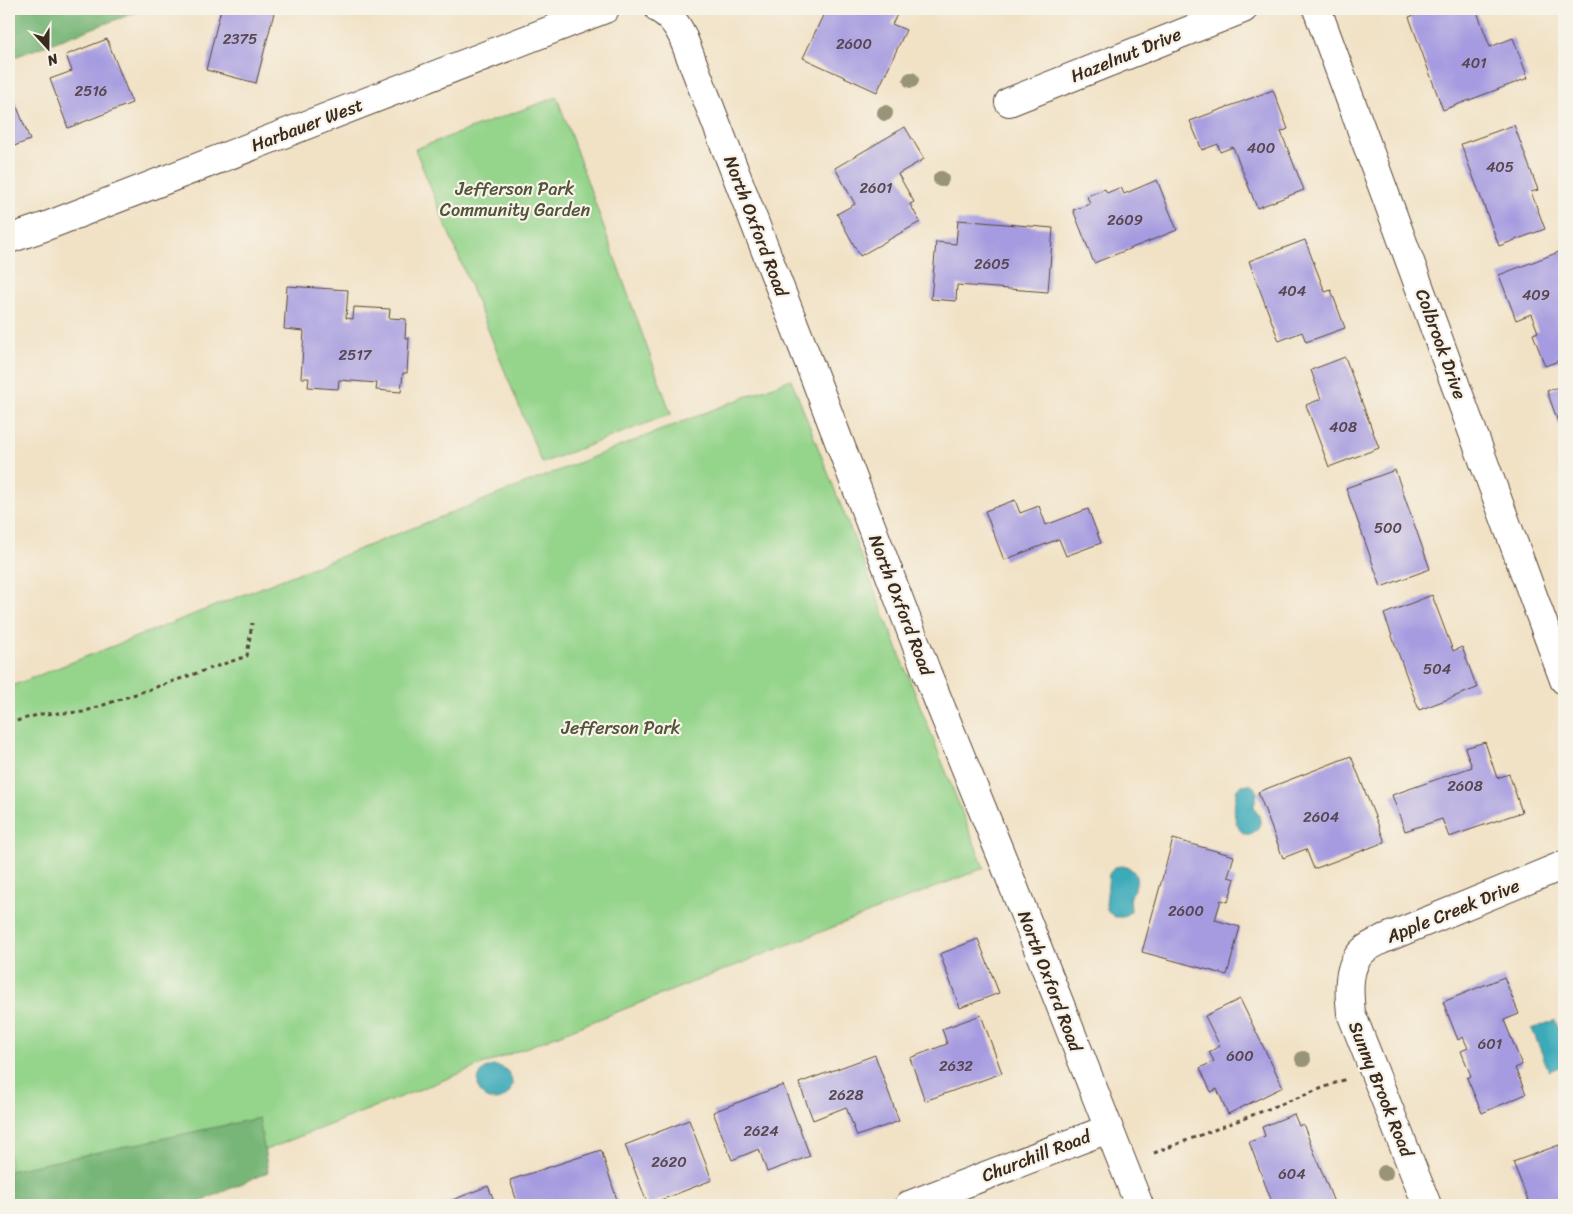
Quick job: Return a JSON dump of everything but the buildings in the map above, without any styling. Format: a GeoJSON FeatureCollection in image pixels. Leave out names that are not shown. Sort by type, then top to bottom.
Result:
{"type":"FeatureCollection","features":[{"type":"Feature","properties":{"kind":"street","name":"Harbauer West"},"geometry":{"type":"LineString","coordinates":[[9,239],[605,9]]}},
{"type":"Feature","properties":{"kind":"street","name":"North Oxford Road"},"geometry":{"type":"LineString","coordinates":[[659,9],[667,13],[682,35],[927,673],[1009,874],[1139,1205]]}},
{"type":"Feature","properties":{"kind":"street","name":"Hazelnut Drive"},"geometry":{"type":"LineString","coordinates":[[1009,102],[1243,9]]}},
{"type":"Feature","properties":{"kind":"street","name":"Colbrook Drive"},"geometry":{"type":"LineString","coordinates":[[1317,9],[1564,680]]}},
{"type":"Feature","properties":{"kind":"street","name":"Apple Creek Drive"},"geometry":{"type":"LineString","coordinates":[[1341,967],[1362,951],[1381,940],[1564,865]]}},
{"type":"Feature","properties":{"kind":"street","name":"Sunny Brook Road"},"geometry":{"type":"LineString","coordinates":[[1341,967],[1349,991],[1351,1013],[1428,1205]]}},
{"type":"Feature","properties":{"kind":"street","name":"Churchill Road"},"geometry":{"type":"LineString","coordinates":[[908,1205],[1108,1129]]}},
{"type":"Feature","properties":{"kind":"path"},"geometry":{"type":"LineString","coordinates":[[9,723],[40,714],[83,712],[247,656],[252,623]]}},
{"type":"Feature","properties":{"kind":"path"},"geometry":{"type":"LineString","coordinates":[[1154,1153],[1353,1076]]}},
{"type":"Feature","properties":{"kind":"green space"},"geometry":{"type":"Polygon","coordinates":[[[9,9],[145,9],[9,59],[9,9]]]}},
{"type":"Feature","properties":{"kind":"green space","name":"Jefferson Park Community Garden"},"geometry":{"type":"Polygon","coordinates":[[[557,97],[671,414],[542,463],[415,149],[557,97]]]}},
{"type":"Feature","properties":{"kind":"green space","name":"Jefferson Park"},"geometry":{"type":"Polygon","coordinates":[[[791,379],[984,868],[125,1205],[9,1205],[9,687],[791,379]]]}},
{"type":"Feature","properties":{"kind":"green space"},"geometry":{"type":"Polygon","coordinates":[[[259,1118],[268,1172],[192,1205],[9,1205],[9,1171],[259,1118]]]}},
{"type":"Feature","properties":{"kind":"water"},"geometry":{"type":"Polygon","coordinates":[[[1249,784],[1254,787],[1257,793],[1254,804],[1260,823],[1255,832],[1246,834],[1237,826],[1234,810],[1237,789],[1242,785],[1249,784]]]}},
{"type":"Feature","properties":{"kind":"water"},"geometry":{"type":"Polygon","coordinates":[[[1121,866],[1131,869],[1136,877],[1136,881],[1130,895],[1131,911],[1123,917],[1115,917],[1108,912],[1106,905],[1109,874],[1115,867],[1121,866]]]}},
{"type":"Feature","properties":{"kind":"water"},"geometry":{"type":"Polygon","coordinates":[[[1555,1020],[1564,1044],[1564,1065],[1549,1071],[1532,1029],[1555,1020]]]}},
{"type":"Feature","properties":{"kind":"water"},"geometry":{"type":"Polygon","coordinates":[[[495,1066],[507,1071],[512,1083],[507,1095],[495,1100],[483,1095],[478,1083],[483,1071],[495,1066]]]}}]}
